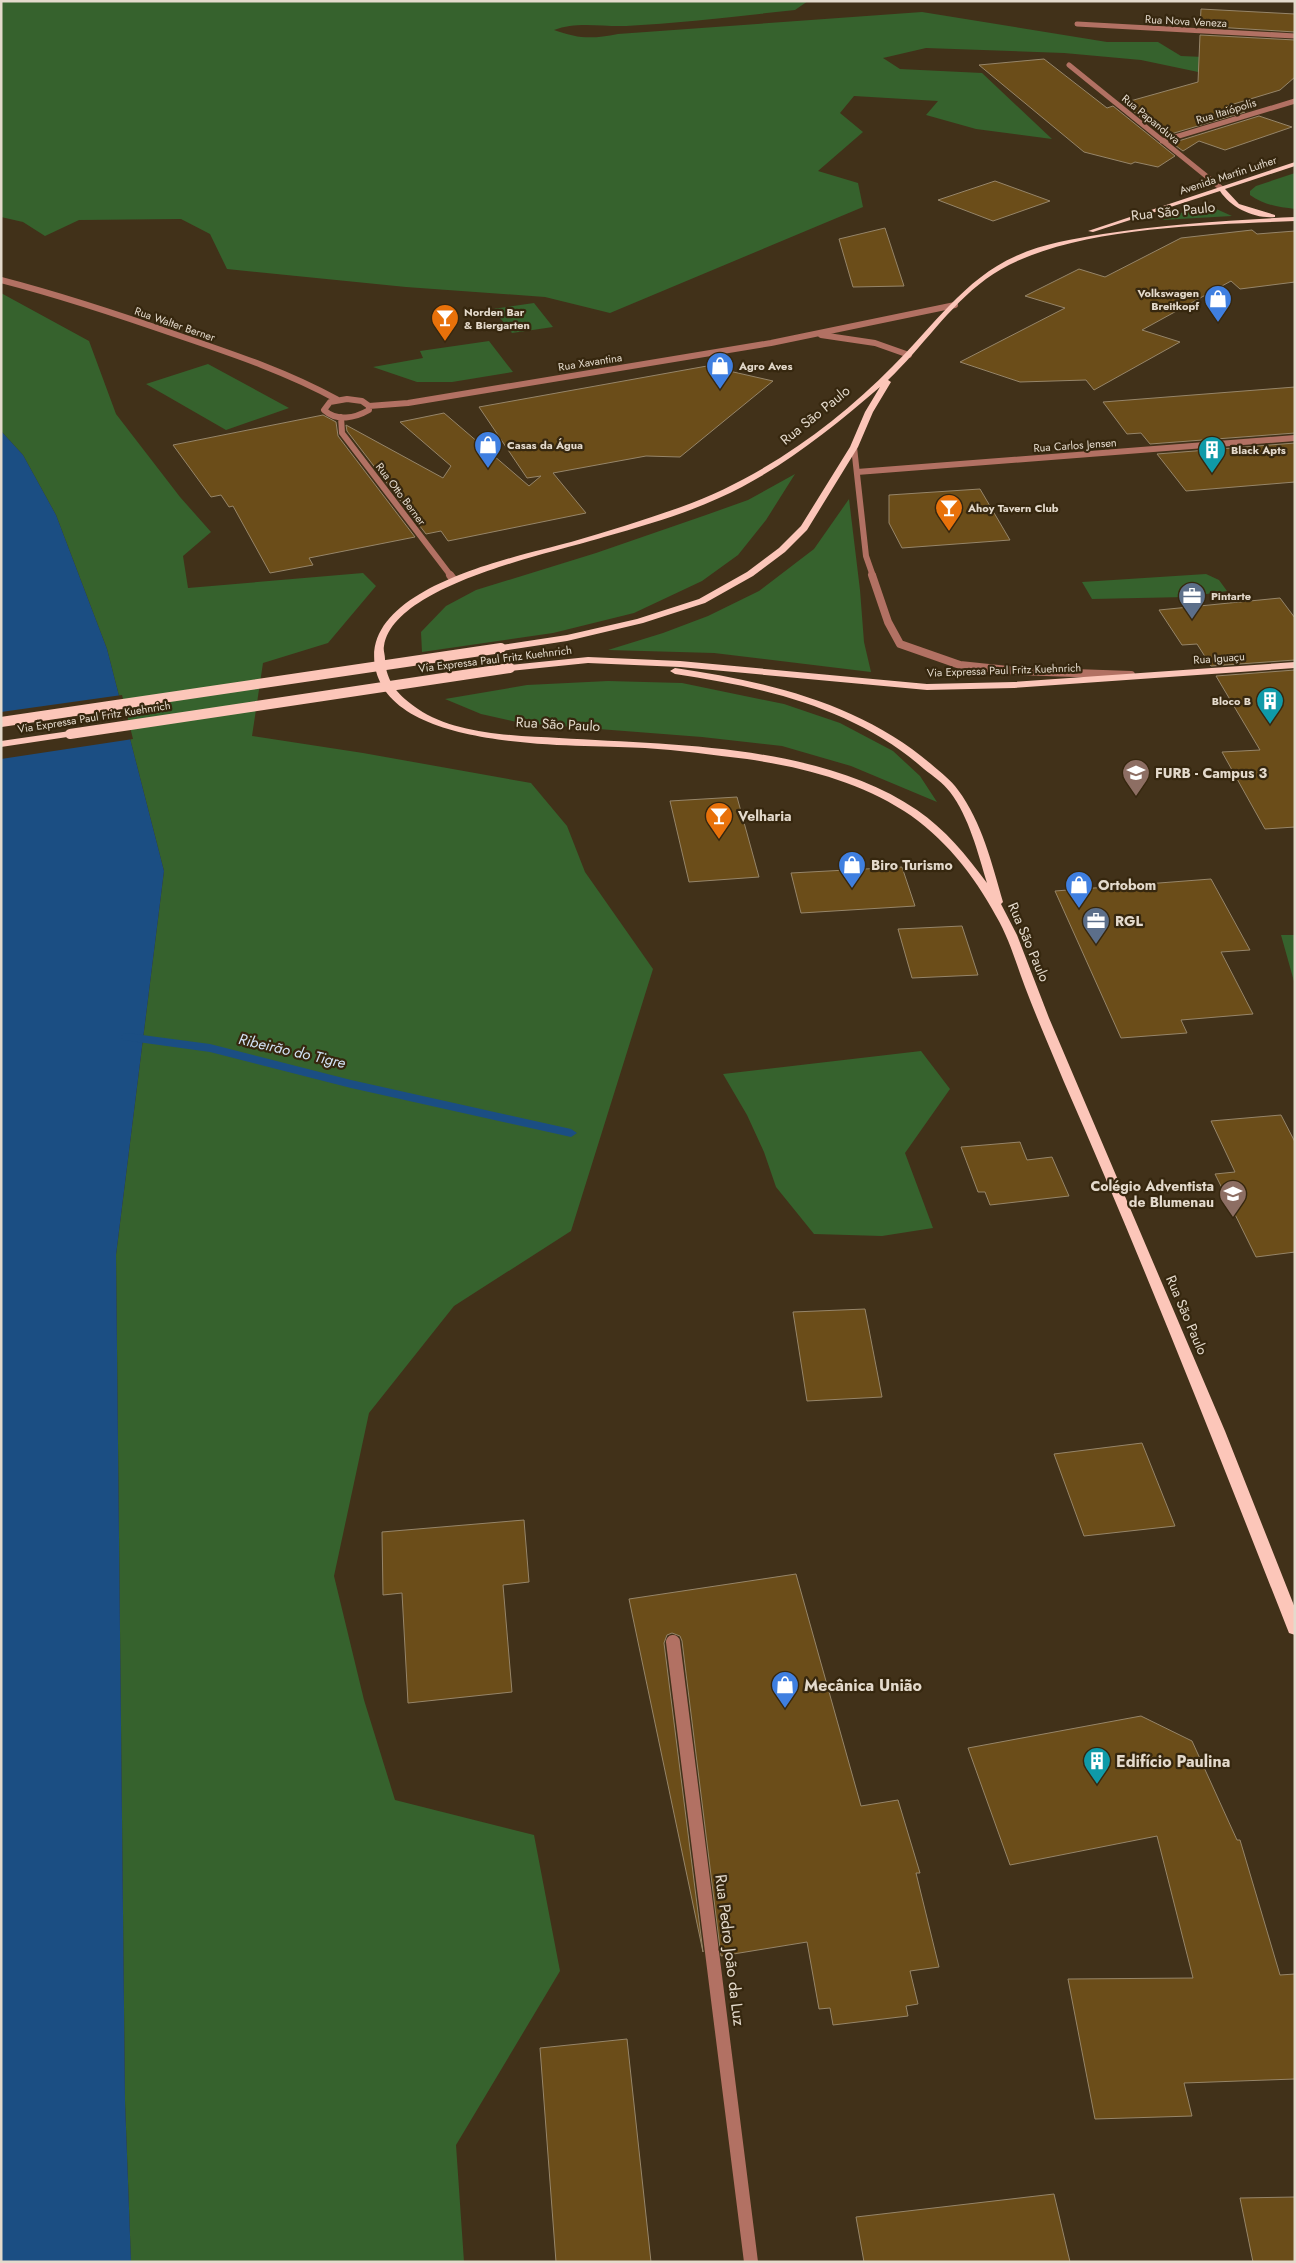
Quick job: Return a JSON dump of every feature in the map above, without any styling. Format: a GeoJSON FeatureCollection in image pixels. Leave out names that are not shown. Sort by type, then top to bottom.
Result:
{"type":"FeatureCollection","features":[{"type":"Feature","properties":{"kind":"main road","name":"Avenida Martin Luther"},"geometry":{"type":"LineString","coordinates":[[1053,244],[1295,164]]}},
{"type":"Feature","properties":{"kind":"main road","name":"Rua São Paulo"},"geometry":{"type":"LineString","coordinates":[[1221,188],[1233,204],[1254,212],[1295,218]]}},
{"type":"Feature","properties":{"kind":"main road","name":"Rua São Paulo"},"geometry":{"type":"LineString","coordinates":[[1295,218],[1162,227],[1053,244],[1004,263],[982,279],[955,305],[892,373],[804,447],[740,485],[696,504],[453,579],[410,605],[389,624],[379,647],[380,673],[391,691],[403,706],[434,721],[467,732],[523,740],[633,744],[736,754],[820,770],[903,805],[934,830],[958,854],[999,910],[1037,1005],[1192,1368],[1295,1628]]}},
{"type":"Feature","properties":{"kind":"main road","name":"Via Expressa Paul Fritz Kuehnrich"},"geometry":{"type":"LineString","coordinates":[[1,722],[567,638],[640,621],[702,601],[750,574],[782,550],[804,528],[854,447],[870,412],[892,373]]}},
{"type":"Feature","properties":{"kind":"main road","name":"Via Expressa Paul Fritz Kuehnrich"},"geometry":{"type":"LineString","coordinates":[[1,744],[510,668],[588,660],[680,664],[927,686],[1014,685],[1144,676]]}},
{"type":"Feature","properties":{"kind":"main road"},"geometry":{"type":"LineString","coordinates":[[588,660],[682,672],[754,686],[796,697],[832,710],[890,737],[925,762],[954,792],[980,842],[999,910]]}},
{"type":"Feature","properties":{"kind":"main road","name":"Rua Iguaçu"},"geometry":{"type":"LineString","coordinates":[[1144,676],[1295,665]]}},
{"type":"Feature","properties":{"kind":"street","name":"Rua Nova Veneza"},"geometry":{"type":"LineString","coordinates":[[1077,24],[1295,36]]}},
{"type":"Feature","properties":{"kind":"street","name":"Rua Papanduva"},"geometry":{"type":"LineString","coordinates":[[1069,65],[1221,188]]}},
{"type":"Feature","properties":{"kind":"street","name":"Rua Itaiópolis"},"geometry":{"type":"LineString","coordinates":[[1162,141],[1295,101]]}},
{"type":"Feature","properties":{"kind":"street","name":"Rua Walter Berner"},"geometry":{"type":"LineString","coordinates":[[1,280],[137,321],[274,368],[312,384],[338,400]]}},
{"type":"Feature","properties":{"kind":"street","name":"Rua Xavantina"},"geometry":{"type":"LineString","coordinates":[[369,406],[408,403],[813,334],[955,305]]}},
{"type":"Feature","properties":{"kind":"street","name":"Rua Xavantina"},"geometry":{"type":"LineString","coordinates":[[813,334],[875,343],[909,354]]}},
{"type":"Feature","properties":{"kind":"street"},"geometry":{"type":"LineString","coordinates":[[356,399],[369,406],[369,410],[358,416],[333,416],[324,410],[330,402],[338,400],[356,399]]}},
{"type":"Feature","properties":{"kind":"street","name":"Rua Otto Berner"},"geometry":{"type":"LineString","coordinates":[[341,417],[342,433],[453,579]]}},
{"type":"Feature","properties":{"kind":"street","name":"Rua Carlos Jensen"},"geometry":{"type":"LineString","coordinates":[[857,472],[1295,438]]}},
{"type":"Feature","properties":{"kind":"street"},"geometry":{"type":"LineString","coordinates":[[854,447],[866,556],[888,622],[900,644],[960,665],[1018,671],[1144,676]]}},
{"type":"Feature","properties":{"kind":"street","name":"Rua Pedro João da Luz"},"geometry":{"type":"LineString","coordinates":[[674,1642],[751,2262]]}},
{"type":"Feature","properties":{"kind":"green space"},"geometry":{"type":"Polygon","coordinates":[[[1,1],[808,1],[795,10],[647,25],[590,25],[563,27],[554,30],[578,37],[601,37],[618,34],[922,12],[1107,42],[1158,42],[1181,56],[1226,58],[1222,77],[1141,60],[1064,53],[926,48],[883,58],[900,69],[982,73],[1052,139],[976,129],[926,115],[938,101],[854,96],[840,113],[863,132],[818,171],[858,183],[863,207],[610,313],[545,297],[406,287],[227,269],[210,234],[181,219],[79,220],[45,236],[23,222],[1,217],[1,1]]]}},
{"type":"Feature","properties":{"kind":"green space"},"geometry":{"type":"Polygon","coordinates":[[[1295,173],[1295,209],[1271,205],[1250,195],[1250,191],[1256,186],[1295,173]]]}},
{"type":"Feature","properties":{"kind":"green space"},"geometry":{"type":"Polygon","coordinates":[[[1205,204],[1232,216],[1162,220],[1205,204]]]}},
{"type":"Feature","properties":{"kind":"green space"},"geometry":{"type":"Polygon","coordinates":[[[1,293],[89,341],[116,414],[180,497],[211,532],[183,556],[188,588],[363,573],[376,586],[328,643],[263,663],[252,736],[363,753],[531,783],[567,826],[585,872],[653,969],[571,1231],[454,1306],[369,1413],[334,1576],[364,1700],[395,1800],[534,1835],[560,1971],[456,2145],[464,2262],[131,2262],[125,2101],[116,1255],[164,871],[107,649],[56,515],[23,455],[1,431],[1,293]]]}},
{"type":"Feature","properties":{"kind":"green space"},"geometry":{"type":"Polygon","coordinates":[[[534,303],[553,327],[512,333],[493,309],[534,303]]]}},
{"type":"Feature","properties":{"kind":"green space"},"geometry":{"type":"Polygon","coordinates":[[[489,341],[513,372],[452,382],[417,382],[373,367],[423,358],[420,351],[489,341]]]}},
{"type":"Feature","properties":{"kind":"green space"},"geometry":{"type":"Polygon","coordinates":[[[208,364],[289,408],[226,430],[146,384],[208,364]]]}},
{"type":"Feature","properties":{"kind":"green space"},"geometry":{"type":"Polygon","coordinates":[[[795,474],[766,520],[738,555],[702,581],[634,613],[553,633],[422,652],[421,632],[446,606],[476,590],[596,553],[748,500],[795,474]]]}},
{"type":"Feature","properties":{"kind":"green space"},"geometry":{"type":"Polygon","coordinates":[[[849,499],[864,642],[871,672],[714,653],[608,650],[663,633],[708,616],[759,591],[814,549],[849,499]]]}},
{"type":"Feature","properties":{"kind":"green space"},"geometry":{"type":"Polygon","coordinates":[[[1206,574],[1219,580],[1227,591],[1186,597],[1092,599],[1082,582],[1206,574]]]}},
{"type":"Feature","properties":{"kind":"green space"},"geometry":{"type":"Polygon","coordinates":[[[608,681],[682,683],[784,704],[840,723],[893,751],[920,776],[937,802],[851,766],[782,746],[702,737],[521,723],[481,714],[445,699],[527,685],[608,681]]]}},
{"type":"Feature","properties":{"kind":"green space"},"geometry":{"type":"Polygon","coordinates":[[[1281,935],[1295,935],[1295,985],[1281,935]]]}},
{"type":"Feature","properties":{"kind":"green space"},"geometry":{"type":"Polygon","coordinates":[[[921,1051],[950,1089],[905,1153],[933,1228],[882,1236],[814,1234],[776,1187],[764,1152],[747,1115],[723,1074],[921,1051]]]}},
{"type":"Feature","properties":{"kind":"water"},"geometry":{"type":"Polygon","coordinates":[[[1,431],[23,455],[56,515],[107,649],[164,871],[116,1255],[125,2101],[131,2262],[1,2262],[1,431]]]}},
{"type":"Feature","properties":{"kind":"pier"},"geometry":{"type":"Polygon","coordinates":[[[122,695],[133,739],[1,759],[1,712],[122,695]]]}},
{"type":"Feature","properties":{"kind":"building"},"geometry":{"type":"Polygon","coordinates":[[[1201,9],[1295,14],[1295,32],[1200,26],[1201,9]]]}},
{"type":"Feature","properties":{"kind":"building"},"geometry":{"type":"Polygon","coordinates":[[[1200,35],[1295,40],[1295,77],[1280,90],[1227,106],[1245,112],[1164,136],[1123,103],[1198,82],[1200,35]]]}},
{"type":"Feature","properties":{"kind":"building"},"geometry":{"type":"Polygon","coordinates":[[[1044,59],[1107,108],[1113,106],[1175,156],[1158,167],[1135,162],[1131,164],[1084,152],[979,65],[1044,59]]]}},
{"type":"Feature","properties":{"kind":"building"},"geometry":{"type":"Polygon","coordinates":[[[1259,116],[1292,127],[1225,150],[1199,141],[1183,151],[1172,143],[1259,116]]]}},
{"type":"Feature","properties":{"kind":"building"},"geometry":{"type":"Polygon","coordinates":[[[995,181],[1050,201],[993,221],[938,200],[995,181]]]}},
{"type":"Feature","properties":{"kind":"building"},"geometry":{"type":"Polygon","coordinates":[[[885,228],[904,286],[853,287],[839,239],[885,228]]]}},
{"type":"Feature","properties":{"kind":"building"},"geometry":{"type":"Polygon","coordinates":[[[1252,230],[1257,234],[1295,231],[1295,282],[1240,289],[1231,281],[1142,330],[1180,342],[1094,390],[1086,380],[1020,382],[960,362],[1065,308],[1025,296],[1079,269],[1105,277],[1181,238],[1252,230]]]}},
{"type":"Feature","properties":{"kind":"building","name":"Casas da Água"},"geometry":{"type":"Polygon","coordinates":[[[707,366],[773,381],[680,457],[646,456],[553,473],[586,513],[448,541],[441,531],[426,534],[347,431],[346,425],[443,478],[451,466],[400,422],[444,413],[529,486],[541,476],[527,478],[479,407],[707,366]]]}},
{"type":"Feature","properties":{"kind":"building"},"geometry":{"type":"Polygon","coordinates":[[[1295,387],[1295,433],[1150,444],[1141,433],[1127,434],[1103,402],[1295,387]]]}},
{"type":"Feature","properties":{"kind":"building"},"geometry":{"type":"Polygon","coordinates":[[[323,415],[336,422],[338,436],[415,537],[309,558],[313,565],[270,573],[233,506],[229,507],[221,495],[211,497],[173,445],[323,415]]]}},
{"type":"Feature","properties":{"kind":"building"},"geometry":{"type":"Polygon","coordinates":[[[1295,443],[1295,482],[1186,491],[1157,454],[1295,443]]]}},
{"type":"Feature","properties":{"kind":"building"},"geometry":{"type":"Polygon","coordinates":[[[980,489],[1010,540],[902,548],[889,523],[889,495],[980,489]]]}},
{"type":"Feature","properties":{"kind":"building"},"geometry":{"type":"Polygon","coordinates":[[[1280,598],[1295,618],[1295,660],[1211,666],[1197,644],[1182,645],[1159,610],[1280,598]]]}},
{"type":"Feature","properties":{"kind":"building"},"geometry":{"type":"Polygon","coordinates":[[[1295,670],[1295,827],[1265,829],[1222,752],[1260,750],[1216,676],[1295,670]]]}},
{"type":"Feature","properties":{"kind":"building"},"geometry":{"type":"Polygon","coordinates":[[[737,797],[759,877],[689,882],[670,801],[737,797]]]}},
{"type":"Feature","properties":{"kind":"building","name":"Biro Turismo"},"geometry":{"type":"Polygon","coordinates":[[[902,867],[915,906],[801,913],[791,873],[902,867]]]}},
{"type":"Feature","properties":{"kind":"building"},"geometry":{"type":"Polygon","coordinates":[[[1211,879],[1250,950],[1221,952],[1253,1014],[1181,1020],[1187,1033],[1121,1038],[1055,891],[1211,879]]]}},
{"type":"Feature","properties":{"kind":"building"},"geometry":{"type":"Polygon","coordinates":[[[962,926],[978,975],[912,978],[898,929],[962,926]]]}},
{"type":"Feature","properties":{"kind":"building"},"geometry":{"type":"Polygon","coordinates":[[[1281,1115],[1295,1142],[1295,1252],[1256,1257],[1215,1174],[1235,1172],[1211,1121],[1281,1115]]]}},
{"type":"Feature","properties":{"kind":"building"},"geometry":{"type":"Polygon","coordinates":[[[1020,1142],[1027,1160],[1052,1157],[1069,1196],[990,1205],[985,1192],[978,1192],[961,1147],[1020,1142]]]}},
{"type":"Feature","properties":{"kind":"building"},"geometry":{"type":"Polygon","coordinates":[[[865,1309],[882,1397],[807,1401],[793,1312],[865,1309]]]}},
{"type":"Feature","properties":{"kind":"building"},"geometry":{"type":"Polygon","coordinates":[[[1142,1443],[1175,1526],[1084,1536],[1054,1454],[1142,1443]]]}},
{"type":"Feature","properties":{"kind":"building"},"geometry":{"type":"Polygon","coordinates":[[[524,1520],[529,1582],[503,1585],[512,1692],[408,1703],[402,1593],[383,1595],[382,1532],[524,1520]]]}},
{"type":"Feature","properties":{"kind":"building"},"geometry":{"type":"Polygon","coordinates":[[[796,1574],[861,1806],[898,1800],[920,1873],[916,1873],[939,1967],[910,1971],[918,2004],[906,2006],[908,2016],[833,2025],[830,2008],[819,2009],[807,1942],[721,1956],[682,1641],[680,1636],[672,1633],[667,1635],[664,1643],[703,1952],[629,1599],[796,1574]]]}},
{"type":"Feature","properties":{"kind":"building"},"geometry":{"type":"Polygon","coordinates":[[[1141,1716],[1192,1741],[1237,1840],[1240,1840],[1280,1975],[1295,1974],[1295,2079],[1184,2083],[1192,2116],[1095,2119],[1068,1979],[1193,1978],[1157,1836],[1010,1865],[968,1748],[1141,1716]]]}},
{"type":"Feature","properties":{"kind":"building"},"geometry":{"type":"Polygon","coordinates":[[[627,2039],[651,2262],[556,2262],[540,2048],[627,2039]]]}},
{"type":"Feature","properties":{"kind":"building"},"geometry":{"type":"Polygon","coordinates":[[[1054,2194],[1070,2262],[864,2262],[856,2217],[1054,2194]]]}},
{"type":"Feature","properties":{"kind":"building"},"geometry":{"type":"Polygon","coordinates":[[[1295,2197],[1295,2262],[1253,2262],[1240,2198],[1295,2197]]]}},
{"type":"Feature","properties":{"kind":"waterway","name":"Ribeirão do Tigre"},"geometry":{"type":"LineString","coordinates":[[127,1037],[210,1048],[351,1084],[571,1133]]}},
{"type":"Feature","properties":{"kind":"place","name":"Volkswagen Breitkopf"},"geometry":{"type":"Point","coordinates":[1218,323]}},
{"type":"Feature","properties":{"kind":"place","name":"Norden Bar & Biergarten"},"geometry":{"type":"Point","coordinates":[445,342]}},
{"type":"Feature","properties":{"kind":"place","name":"Agro Aves"},"geometry":{"type":"Point","coordinates":[720,390]}},
{"type":"Feature","properties":{"kind":"place","name":"Casas da Água"},"geometry":{"type":"Point","coordinates":[488,469]}},
{"type":"Feature","properties":{"kind":"place","name":"Black Apts"},"geometry":{"type":"Point","coordinates":[1212,474]}},
{"type":"Feature","properties":{"kind":"place","name":"Ahoy Tavern Club"},"geometry":{"type":"Point","coordinates":[949,532]}},
{"type":"Feature","properties":{"kind":"place","name":"Pintarte"},"geometry":{"type":"Point","coordinates":[1192,620]}},
{"type":"Feature","properties":{"kind":"place","name":"Bloco B"},"geometry":{"type":"Point","coordinates":[1270,725]}},
{"type":"Feature","properties":{"kind":"place","name":"FURB - Campus 3"},"geometry":{"type":"Point","coordinates":[1136,797]}},
{"type":"Feature","properties":{"kind":"place","name":"Velharia"},"geometry":{"type":"Point","coordinates":[719,840]}},
{"type":"Feature","properties":{"kind":"place","name":"Biro Turismo"},"geometry":{"type":"Point","coordinates":[852,889]}},
{"type":"Feature","properties":{"kind":"place","name":"Ortobom"},"geometry":{"type":"Point","coordinates":[1079,909]}},
{"type":"Feature","properties":{"kind":"place","name":"RGL"},"geometry":{"type":"Point","coordinates":[1096,945]}},
{"type":"Feature","properties":{"kind":"place","name":"Colégio Adventista de Blumenau"},"geometry":{"type":"Point","coordinates":[1233,1218]}},
{"type":"Feature","properties":{"kind":"place","name":"Mecânica União"},"geometry":{"type":"Point","coordinates":[785,1709]}},
{"type":"Feature","properties":{"kind":"place","name":"Edifício Paulina"},"geometry":{"type":"Point","coordinates":[1097,1785]}}]}
